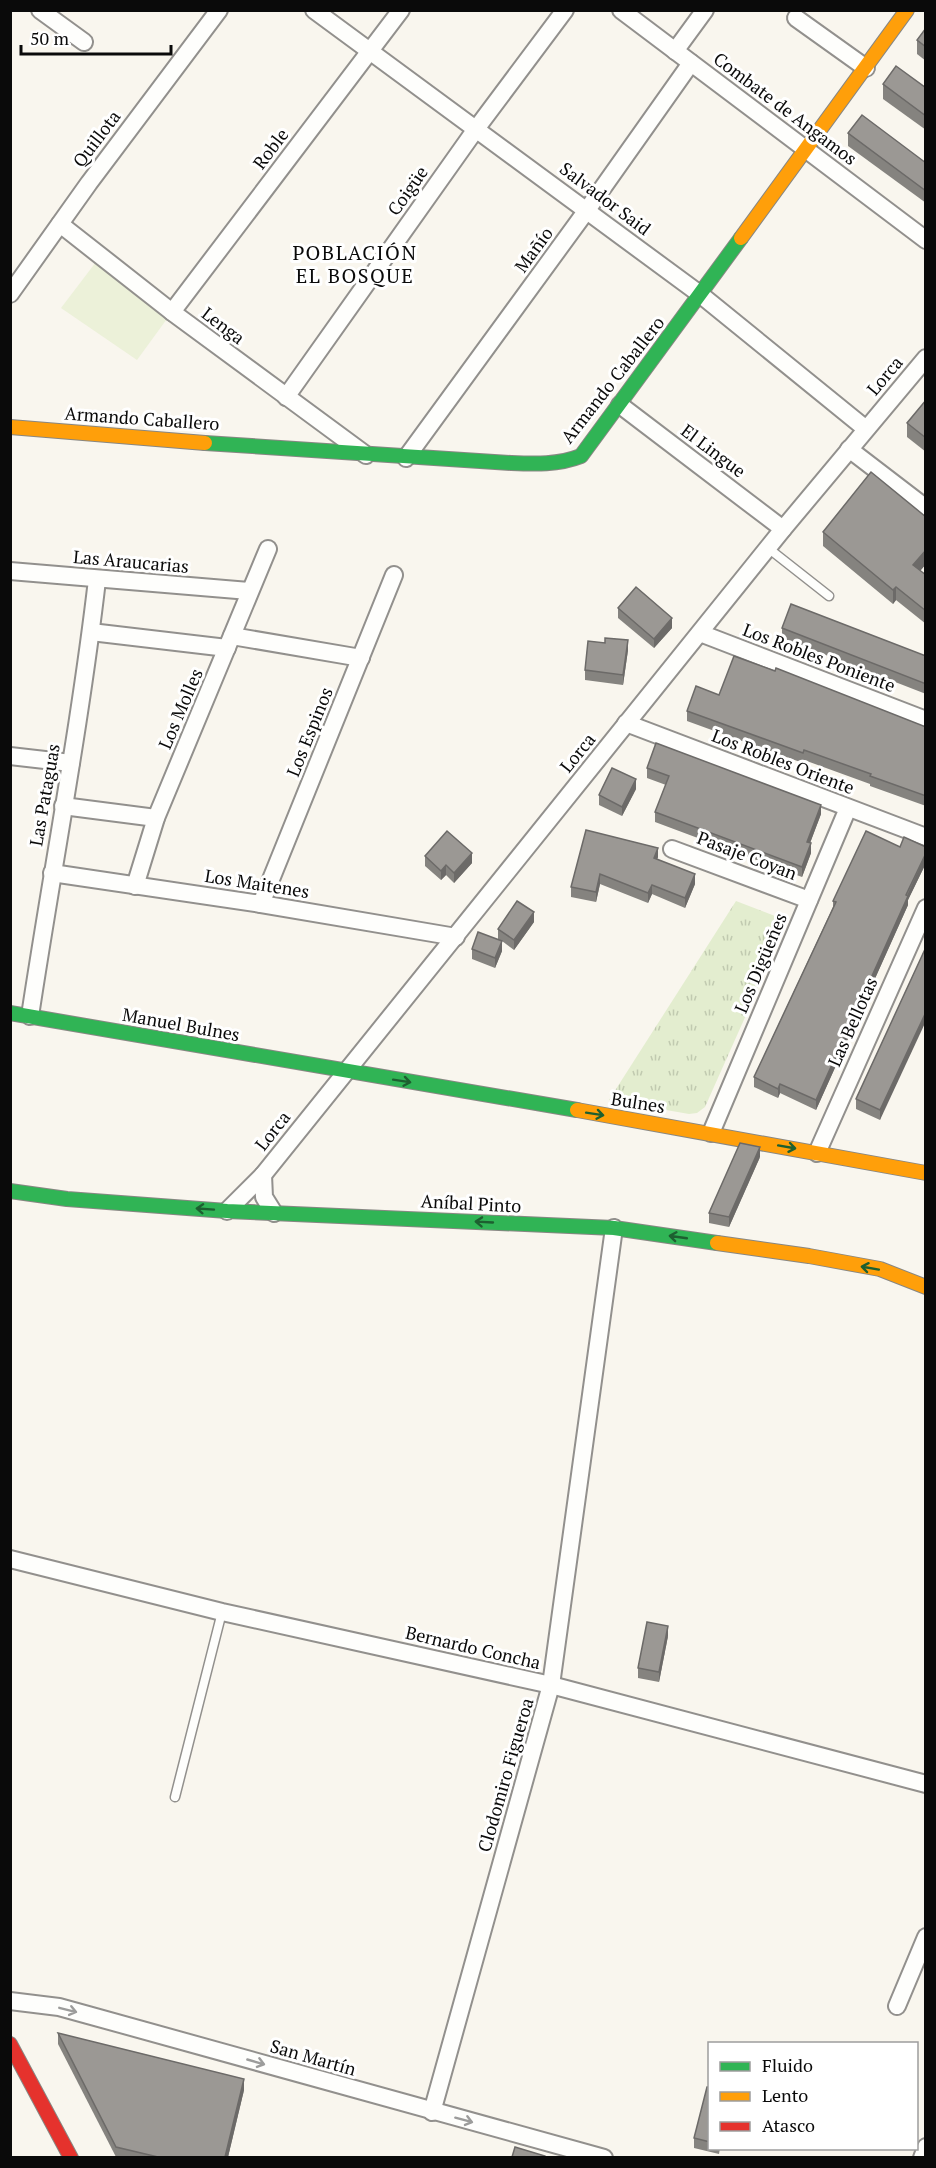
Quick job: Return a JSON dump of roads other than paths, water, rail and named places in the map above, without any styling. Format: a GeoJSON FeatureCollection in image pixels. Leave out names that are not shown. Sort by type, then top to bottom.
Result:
{"type":"FeatureCollection","features":[{"type":"Feature","properties":{"kind":"street"},"geometry":{"type":"LineString","coordinates":[[40,10],[84,42]]}},
{"type":"Feature","properties":{"kind":"street","name":"Quillota"},"geometry":{"type":"LineString","coordinates":[[10,294],[219,10]]}},
{"type":"Feature","properties":{"kind":"street","name":"Salvador Said"},"geometry":{"type":"LineString","coordinates":[[314,10],[701,295],[866,429]]}},
{"type":"Feature","properties":{"kind":"street","name":"Roble"},"geometry":{"type":"LineString","coordinates":[[172,312],[401,10]]}},
{"type":"Feature","properties":{"kind":"street","name":"Coigüe"},"geometry":{"type":"LineString","coordinates":[[286,397],[476,129],[565,10]]}},
{"type":"Feature","properties":{"kind":"street","name":"Combate de Angamos"},"geometry":{"type":"LineString","coordinates":[[621,10],[926,240]]}},
{"type":"Feature","properties":{"kind":"street"},"geometry":{"type":"LineString","coordinates":[[675,51],[705,10]]}},
{"type":"Feature","properties":{"kind":"street","name":"Armando Caballero"},"geometry":{"type":"LineString","coordinates":[[10,427],[406,458],[546,464],[571,461],[581,456],[620,405],[907,10]]}},
{"type":"Feature","properties":{"kind":"street"},"geometry":{"type":"LineString","coordinates":[[796,18],[866,68]]}},
{"type":"Feature","properties":{"kind":"street","name":"Mañío"},"geometry":{"type":"LineString","coordinates":[[406,458],[691,63]]}},
{"type":"Feature","properties":{"kind":"street","name":"Lenga"},"geometry":{"type":"LineString","coordinates":[[60,224],[172,312],[367,455]]}},
{"type":"Feature","properties":{"kind":"street","name":"Lorca"},"geometry":{"type":"LineString","coordinates":[[227,1211],[263,1175],[783,529],[926,358]]}},
{"type":"Feature","properties":{"kind":"street","name":"El Lingue"},"geometry":{"type":"LineString","coordinates":[[620,405],[783,529]]}},
{"type":"Feature","properties":{"kind":"street"},"geometry":{"type":"LineString","coordinates":[[849,449],[926,508]]}},
{"type":"Feature","properties":{"kind":"street","name":"Los Molles"},"geometry":{"type":"LineString","coordinates":[[135,886],[156,818],[268,549]]}},
{"type":"Feature","properties":{"kind":"street","name":"Las Araucarias"},"geometry":{"type":"LineString","coordinates":[[10,571],[249,591]]}},
{"type":"Feature","properties":{"kind":"street","name":"Los Espinos"},"geometry":{"type":"LineString","coordinates":[[261,904],[394,575]]}},
{"type":"Feature","properties":{"kind":"street","name":"Las Pataguas"},"geometry":{"type":"LineString","coordinates":[[30,1016],[71,764],[97,580]]}},
{"type":"Feature","properties":{"kind":"street"},"geometry":{"type":"LineString","coordinates":[[91,632],[230,642],[362,658]]}},
{"type":"Feature","properties":{"kind":"street","name":"Los Robles Poniente"},"geometry":{"type":"LineString","coordinates":[[700,633],[926,720]]}},
{"type":"Feature","properties":{"kind":"street","name":"Los Robles Oriente"},"geometry":{"type":"LineString","coordinates":[[626,723],[926,837]]}},
{"type":"Feature","properties":{"kind":"street"},"geometry":{"type":"LineString","coordinates":[[10,756],[71,764]]}},
{"type":"Feature","properties":{"kind":"street"},"geometry":{"type":"LineString","coordinates":[[63,806],[156,818]]}},
{"type":"Feature","properties":{"kind":"street","name":"Los Digüeñes"},"geometry":{"type":"LineString","coordinates":[[711,1133],[848,808]]}},
{"type":"Feature","properties":{"kind":"street","name":"Pasaje Coyan"},"geometry":{"type":"LineString","coordinates":[[672,849],[809,900]]}},
{"type":"Feature","properties":{"kind":"street","name":"Los Maitenes"},"geometry":{"type":"LineString","coordinates":[[52,873],[261,904],[456,937]]}},
{"type":"Feature","properties":{"kind":"street","name":"Las Bellotas"},"geometry":{"type":"LineString","coordinates":[[817,1153],[926,908]]}},
{"type":"Feature","properties":{"kind":"street","name":"Manuel Bulnes"},"geometry":{"type":"LineString","coordinates":[[10,1013],[345,1072]]}},
{"type":"Feature","properties":{"kind":"street","name":"Bulnes"},"geometry":{"type":"LineString","coordinates":[[345,1072],[711,1133],[926,1173]]}},
{"type":"Feature","properties":{"kind":"street","name":"Lorca"},"geometry":{"type":"LineString","coordinates":[[263,1175],[264,1197],[274,1213]]}},
{"type":"Feature","properties":{"kind":"street","name":"Aníbal Pinto"},"geometry":{"type":"LineString","coordinates":[[10,1191],[67,1199],[227,1211],[614,1228],[809,1256],[880,1269],[926,1287]]}},
{"type":"Feature","properties":{"kind":"street","name":"Clodomiro Figueroa"},"geometry":{"type":"LineString","coordinates":[[432,2112],[551,1685],[614,1228]]}},
{"type":"Feature","properties":{"kind":"street","name":"Bernardo Concha"},"geometry":{"type":"LineString","coordinates":[[10,1559],[222,1612],[551,1685],[926,1784]]}},
{"type":"Feature","properties":{"kind":"street"},"geometry":{"type":"LineString","coordinates":[[897,2006],[926,1937]]}},
{"type":"Feature","properties":{"kind":"street","name":"San Martín"},"geometry":{"type":"LineString","coordinates":[[10,2001],[59,2007],[432,2112],[604,2157]]}},
{"type":"Feature","properties":{"kind":"street"},"geometry":{"type":"LineString","coordinates":[[10,2044],[71,2157]]}},
{"type":"Feature","properties":{"kind":"street"},"geometry":{"type":"LineString","coordinates":[[922,2157],[926,2147]]}},
{"type":"Feature","properties":{"kind":"lane"},"geometry":{"type":"LineString","coordinates":[[768,548],[829,596]]}},
{"type":"Feature","properties":{"kind":"lane"},"geometry":{"type":"LineString","coordinates":[[175,1797],[222,1612]]}},
{"type":"Feature","properties":{"kind":"district","name":"POBLACIÓN EL BOSQUE"},"geometry":{"type":"Point","coordinates":[355,264]}}]}
